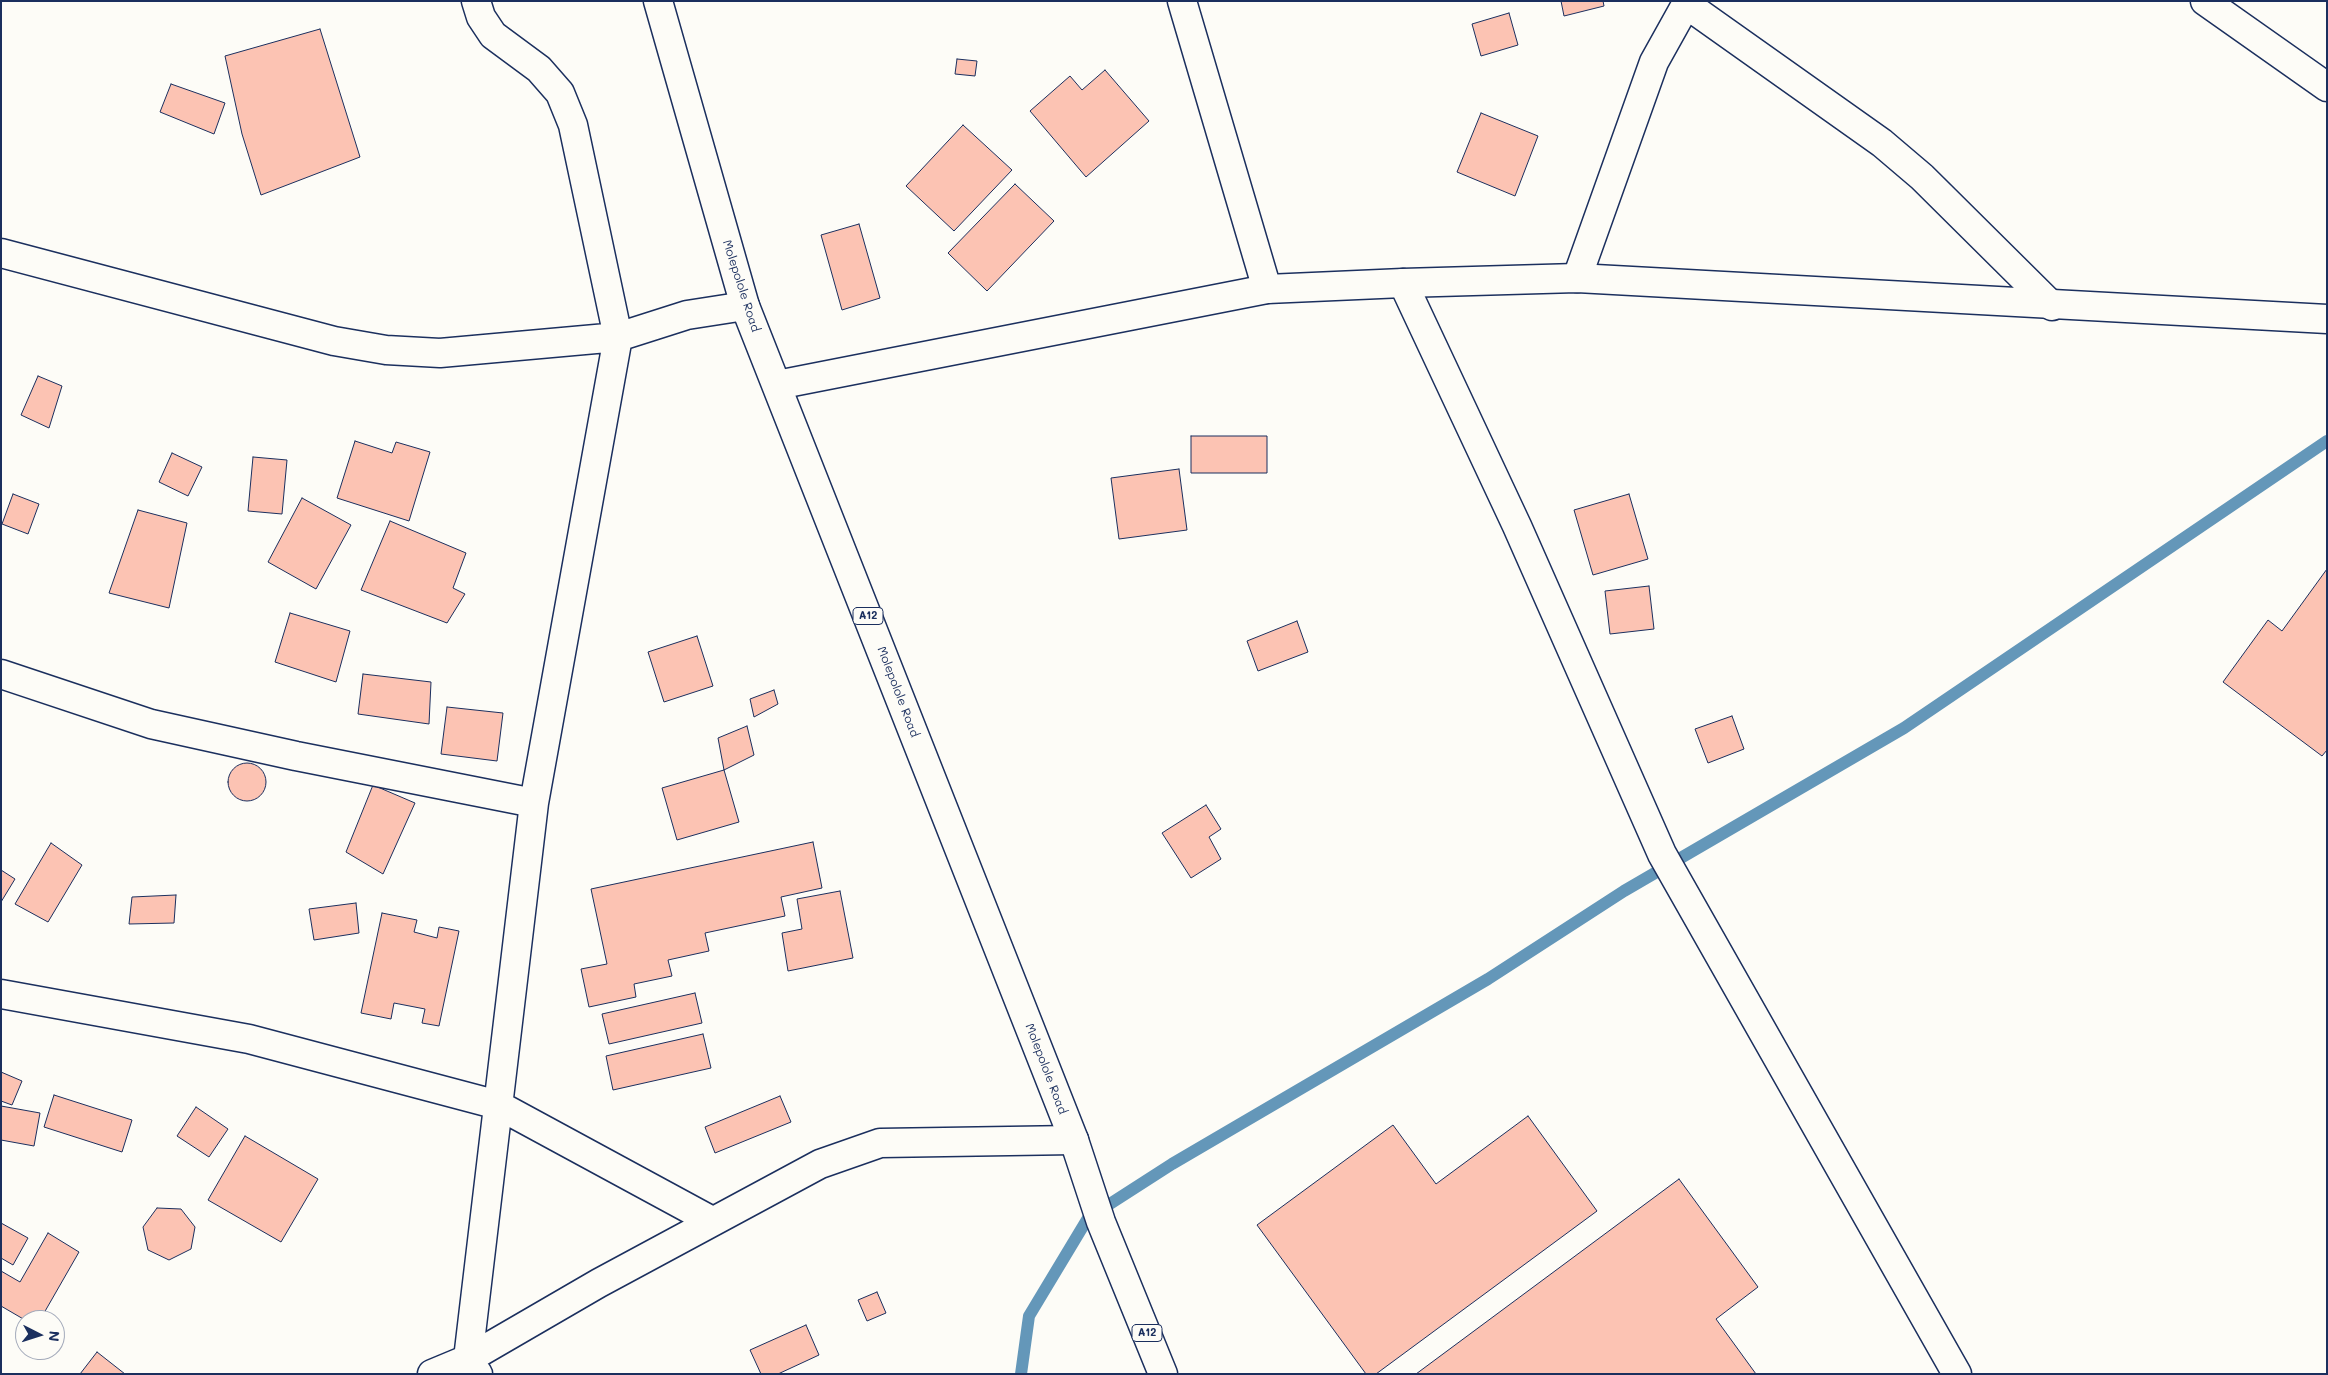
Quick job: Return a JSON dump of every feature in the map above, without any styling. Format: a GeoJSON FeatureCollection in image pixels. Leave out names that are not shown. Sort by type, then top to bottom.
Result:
{"type":"FeatureCollection","features":[{"type":"Feature","properties":{"kind":"street"},"geometry":{"type":"LineString","coordinates":[[473,1366],[498,1105],[534,803],[618,337],[573,125],[560,93],[539,69],[493,35],[481,18],[476,1]]}},
{"type":"Feature","properties":{"kind":"street","name":"Molepolole Road"},"geometry":{"type":"LineString","coordinates":[[658,1],[745,306],[1074,1140],[1101,1222],[1164,1374]]}},
{"type":"Feature","properties":{"kind":"street"},"geometry":{"type":"LineString","coordinates":[[1182,1],[1266,289]]}},
{"type":"Feature","properties":{"kind":"street"},"geometry":{"type":"LineString","coordinates":[[2205,1],[2327,87]]}},
{"type":"Feature","properties":{"kind":"street"},"geometry":{"type":"LineString","coordinates":[[1577,278],[1654,62],[1687,3],[1882,143],[1922,177],[2052,306]]}},
{"type":"Feature","properties":{"kind":"street"},"geometry":{"type":"LineString","coordinates":[[1,253],[334,341],[386,350],[440,354],[618,337],[687,315],[745,306]]}},
{"type":"Feature","properties":{"kind":"street"},"geometry":{"type":"LineString","coordinates":[[777,385],[1266,289],[1403,282],[1577,278],[2052,306],[2327,319]]}},
{"type":"Feature","properties":{"kind":"street"},"geometry":{"type":"LineString","coordinates":[[1403,282],[1517,526],[1662,854],[1957,1374]]}},
{"type":"Feature","properties":{"kind":"street"},"geometry":{"type":"LineString","coordinates":[[1,674],[152,724],[296,756],[534,803]]}},
{"type":"Feature","properties":{"kind":"street"},"geometry":{"type":"LineString","coordinates":[[1,994],[249,1040],[498,1105],[712,1221]]}},
{"type":"Feature","properties":{"kind":"street"},"geometry":{"type":"LineString","coordinates":[[432,1374],[473,1366],[599,1282],[820,1164],[880,1143],[1074,1140]]}},
{"type":"Feature","properties":{"kind":"building"},"geometry":{"type":"Polygon","coordinates":[[[1561,1],[1603,1],[1604,6],[1564,16],[1561,1]]]}},
{"type":"Feature","properties":{"kind":"building"},"geometry":{"type":"Polygon","coordinates":[[[1509,13],[1518,45],[1481,56],[1472,24],[1509,13]]]}},
{"type":"Feature","properties":{"kind":"building"},"geometry":{"type":"Polygon","coordinates":[[[320,29],[360,157],[261,195],[242,134],[225,56],[320,29]]]}},
{"type":"Feature","properties":{"kind":"building"},"geometry":{"type":"Polygon","coordinates":[[[957,59],[977,61],[975,76],[955,74],[957,59]]]}},
{"type":"Feature","properties":{"kind":"building"},"geometry":{"type":"Polygon","coordinates":[[[1105,70],[1149,121],[1086,177],[1030,111],[1070,76],[1082,90],[1105,70]]]}},
{"type":"Feature","properties":{"kind":"building"},"geometry":{"type":"Polygon","coordinates":[[[171,84],[225,103],[214,134],[160,112],[171,84]]]}},
{"type":"Feature","properties":{"kind":"building"},"geometry":{"type":"Polygon","coordinates":[[[1481,113],[1538,136],[1515,196],[1457,172],[1481,113]]]}},
{"type":"Feature","properties":{"kind":"building"},"geometry":{"type":"Polygon","coordinates":[[[963,125],[1012,170],[954,231],[906,186],[963,125]]]}},
{"type":"Feature","properties":{"kind":"building"},"geometry":{"type":"Polygon","coordinates":[[[1015,184],[1054,221],[987,291],[948,253],[1015,184]]]}},
{"type":"Feature","properties":{"kind":"building"},"geometry":{"type":"Polygon","coordinates":[[[859,224],[880,298],[842,310],[821,235],[859,224]]]}},
{"type":"Feature","properties":{"kind":"building"},"geometry":{"type":"Polygon","coordinates":[[[38,376],[62,386],[49,428],[21,415],[38,376]]]}},
{"type":"Feature","properties":{"kind":"building"},"geometry":{"type":"Polygon","coordinates":[[[1191,436],[1267,436],[1267,473],[1191,473],[1191,436]]]}},
{"type":"Feature","properties":{"kind":"building"},"geometry":{"type":"Polygon","coordinates":[[[355,441],[392,453],[396,442],[430,452],[409,521],[337,498],[355,441]]]}},
{"type":"Feature","properties":{"kind":"building"},"geometry":{"type":"Polygon","coordinates":[[[172,453],[202,467],[188,496],[159,482],[172,453]]]}},
{"type":"Feature","properties":{"kind":"building"},"geometry":{"type":"Polygon","coordinates":[[[253,457],[287,460],[282,514],[248,511],[253,457]]]}},
{"type":"Feature","properties":{"kind":"building"},"geometry":{"type":"Polygon","coordinates":[[[1179,469],[1187,530],[1119,539],[1111,478],[1179,469]]]}},
{"type":"Feature","properties":{"kind":"building"},"geometry":{"type":"Polygon","coordinates":[[[13,494],[39,504],[28,534],[2,524],[13,494]]]}},
{"type":"Feature","properties":{"kind":"building"},"geometry":{"type":"Polygon","coordinates":[[[1629,494],[1648,559],[1593,575],[1574,510],[1629,494]]]}},
{"type":"Feature","properties":{"kind":"building"},"geometry":{"type":"Polygon","coordinates":[[[302,498],[351,525],[316,589],[268,562],[302,498]]]}},
{"type":"Feature","properties":{"kind":"building"},"geometry":{"type":"Polygon","coordinates":[[[138,510],[187,523],[169,608],[109,593],[138,510]]]}},
{"type":"Feature","properties":{"kind":"building"},"geometry":{"type":"Polygon","coordinates":[[[390,521],[466,553],[453,588],[465,594],[447,623],[361,590],[390,521]]]}},
{"type":"Feature","properties":{"kind":"building"},"geometry":{"type":"Polygon","coordinates":[[[2327,569],[2327,750],[2322,756],[2223,682],[2268,620],[2282,631],[2327,569]]]}},
{"type":"Feature","properties":{"kind":"building"},"geometry":{"type":"Polygon","coordinates":[[[1649,586],[1654,629],[1610,634],[1605,591],[1649,586]]]}},
{"type":"Feature","properties":{"kind":"building"},"geometry":{"type":"Polygon","coordinates":[[[290,613],[350,631],[336,682],[275,662],[290,613]]]}},
{"type":"Feature","properties":{"kind":"building"},"geometry":{"type":"Polygon","coordinates":[[[1297,621],[1308,652],[1258,671],[1247,641],[1297,621]]]}},
{"type":"Feature","properties":{"kind":"building"},"geometry":{"type":"Polygon","coordinates":[[[697,636],[713,686],[664,702],[648,652],[697,636]]]}},
{"type":"Feature","properties":{"kind":"building"},"geometry":{"type":"Polygon","coordinates":[[[363,674],[431,682],[429,724],[358,714],[363,674]]]}},
{"type":"Feature","properties":{"kind":"building"},"geometry":{"type":"Polygon","coordinates":[[[774,690],[778,704],[754,717],[750,699],[774,690]]]}},
{"type":"Feature","properties":{"kind":"building"},"geometry":{"type":"Polygon","coordinates":[[[447,707],[503,713],[497,761],[441,754],[447,707]]]}},
{"type":"Feature","properties":{"kind":"building"},"geometry":{"type":"Polygon","coordinates":[[[1732,716],[1744,749],[1708,763],[1695,729],[1732,716]]]}},
{"type":"Feature","properties":{"kind":"building"},"geometry":{"type":"Polygon","coordinates":[[[747,726],[754,755],[724,770],[718,738],[747,726]]]}},
{"type":"Feature","properties":{"kind":"building"},"geometry":{"type":"Polygon","coordinates":[[[247,763],[261,768],[266,782],[261,796],[247,801],[233,796],[228,782],[233,768],[247,763]]]}},
{"type":"Feature","properties":{"kind":"building"},"geometry":{"type":"Polygon","coordinates":[[[724,770],[739,822],[677,840],[662,788],[724,770]]]}},
{"type":"Feature","properties":{"kind":"building"},"geometry":{"type":"Polygon","coordinates":[[[373,785],[415,803],[383,874],[346,852],[373,785]]]}},
{"type":"Feature","properties":{"kind":"building"},"geometry":{"type":"Polygon","coordinates":[[[1206,805],[1221,829],[1209,837],[1221,859],[1191,878],[1162,833],[1206,805]]]}},
{"type":"Feature","properties":{"kind":"building"},"geometry":{"type":"Polygon","coordinates":[[[813,842],[822,888],[781,897],[785,916],[705,933],[709,951],[668,960],[672,976],[634,984],[636,997],[589,1007],[581,969],[607,964],[591,889],[813,842]]]}},
{"type":"Feature","properties":{"kind":"building"},"geometry":{"type":"Polygon","coordinates":[[[51,843],[82,865],[48,922],[15,904],[51,843]]]}},
{"type":"Feature","properties":{"kind":"building"},"geometry":{"type":"Polygon","coordinates":[[[1,870],[15,879],[1,902],[1,870]]]}},
{"type":"Feature","properties":{"kind":"building"},"geometry":{"type":"Polygon","coordinates":[[[840,891],[853,958],[788,971],[782,933],[802,929],[797,899],[840,891]]]}},
{"type":"Feature","properties":{"kind":"building"},"geometry":{"type":"Polygon","coordinates":[[[176,895],[174,923],[129,924],[132,897],[176,895]]]}},
{"type":"Feature","properties":{"kind":"building"},"geometry":{"type":"Polygon","coordinates":[[[356,903],[359,933],[314,940],[309,909],[356,903]]]}},
{"type":"Feature","properties":{"kind":"building"},"geometry":{"type":"Polygon","coordinates":[[[382,913],[417,920],[414,932],[437,938],[439,927],[459,931],[439,1026],[422,1023],[425,1009],[394,1003],[391,1019],[361,1013],[382,913]]]}},
{"type":"Feature","properties":{"kind":"building"},"geometry":{"type":"Polygon","coordinates":[[[695,993],[702,1023],[609,1044],[602,1014],[695,993]]]}},
{"type":"Feature","properties":{"kind":"building"},"geometry":{"type":"Polygon","coordinates":[[[703,1034],[711,1068],[613,1090],[606,1056],[703,1034]]]}},
{"type":"Feature","properties":{"kind":"building"},"geometry":{"type":"Polygon","coordinates":[[[1,1072],[22,1081],[12,1105],[1,1101],[1,1072]]]}},
{"type":"Feature","properties":{"kind":"building"},"geometry":{"type":"Polygon","coordinates":[[[54,1095],[132,1120],[122,1152],[44,1127],[54,1095]]]}},
{"type":"Feature","properties":{"kind":"building"},"geometry":{"type":"Polygon","coordinates":[[[780,1096],[791,1122],[715,1153],[705,1127],[780,1096]]]}},
{"type":"Feature","properties":{"kind":"building"},"geometry":{"type":"Polygon","coordinates":[[[1,1106],[40,1113],[34,1146],[1,1140],[1,1106]]]}},
{"type":"Feature","properties":{"kind":"building"},"geometry":{"type":"Polygon","coordinates":[[[196,1107],[228,1129],[209,1157],[177,1136],[196,1107]]]}},
{"type":"Feature","properties":{"kind":"building"},"geometry":{"type":"Polygon","coordinates":[[[1528,1116],[1597,1211],[1376,1374],[1366,1374],[1257,1225],[1393,1125],[1436,1184],[1528,1116]]]}},
{"type":"Feature","properties":{"kind":"building"},"geometry":{"type":"Polygon","coordinates":[[[245,1136],[318,1179],[281,1242],[208,1200],[245,1136]]]}},
{"type":"Feature","properties":{"kind":"building"},"geometry":{"type":"Polygon","coordinates":[[[1679,1179],[1758,1287],[1716,1319],[1756,1374],[1416,1374],[1679,1179]]]}},
{"type":"Feature","properties":{"kind":"building"},"geometry":{"type":"Polygon","coordinates":[[[157,1208],[181,1209],[195,1227],[191,1249],[169,1260],[148,1250],[143,1227],[157,1208]]]}},
{"type":"Feature","properties":{"kind":"building"},"geometry":{"type":"Polygon","coordinates":[[[1,1223],[28,1238],[13,1265],[1,1258],[1,1223]]]}},
{"type":"Feature","properties":{"kind":"building"},"geometry":{"type":"Polygon","coordinates":[[[48,1233],[79,1252],[46,1310],[15,1310],[15,1314],[1,1306],[1,1271],[20,1282],[48,1233]]]}},
{"type":"Feature","properties":{"kind":"building"},"geometry":{"type":"Polygon","coordinates":[[[877,1292],[886,1313],[867,1321],[858,1300],[877,1292]]]}},
{"type":"Feature","properties":{"kind":"building"},"geometry":{"type":"Polygon","coordinates":[[[806,1325],[819,1355],[778,1374],[761,1374],[750,1350],[806,1325]]]}},
{"type":"Feature","properties":{"kind":"building"},"geometry":{"type":"Polygon","coordinates":[[[97,1352],[125,1374],[80,1374],[97,1352]]]}},
{"type":"Feature","properties":{"kind":"waterway"},"geometry":{"type":"LineString","coordinates":[[1021,1374],[1029,1316],[1088,1218],[1172,1164],[1488,979],[1624,891],[1904,728],[2327,441]]}}]}
